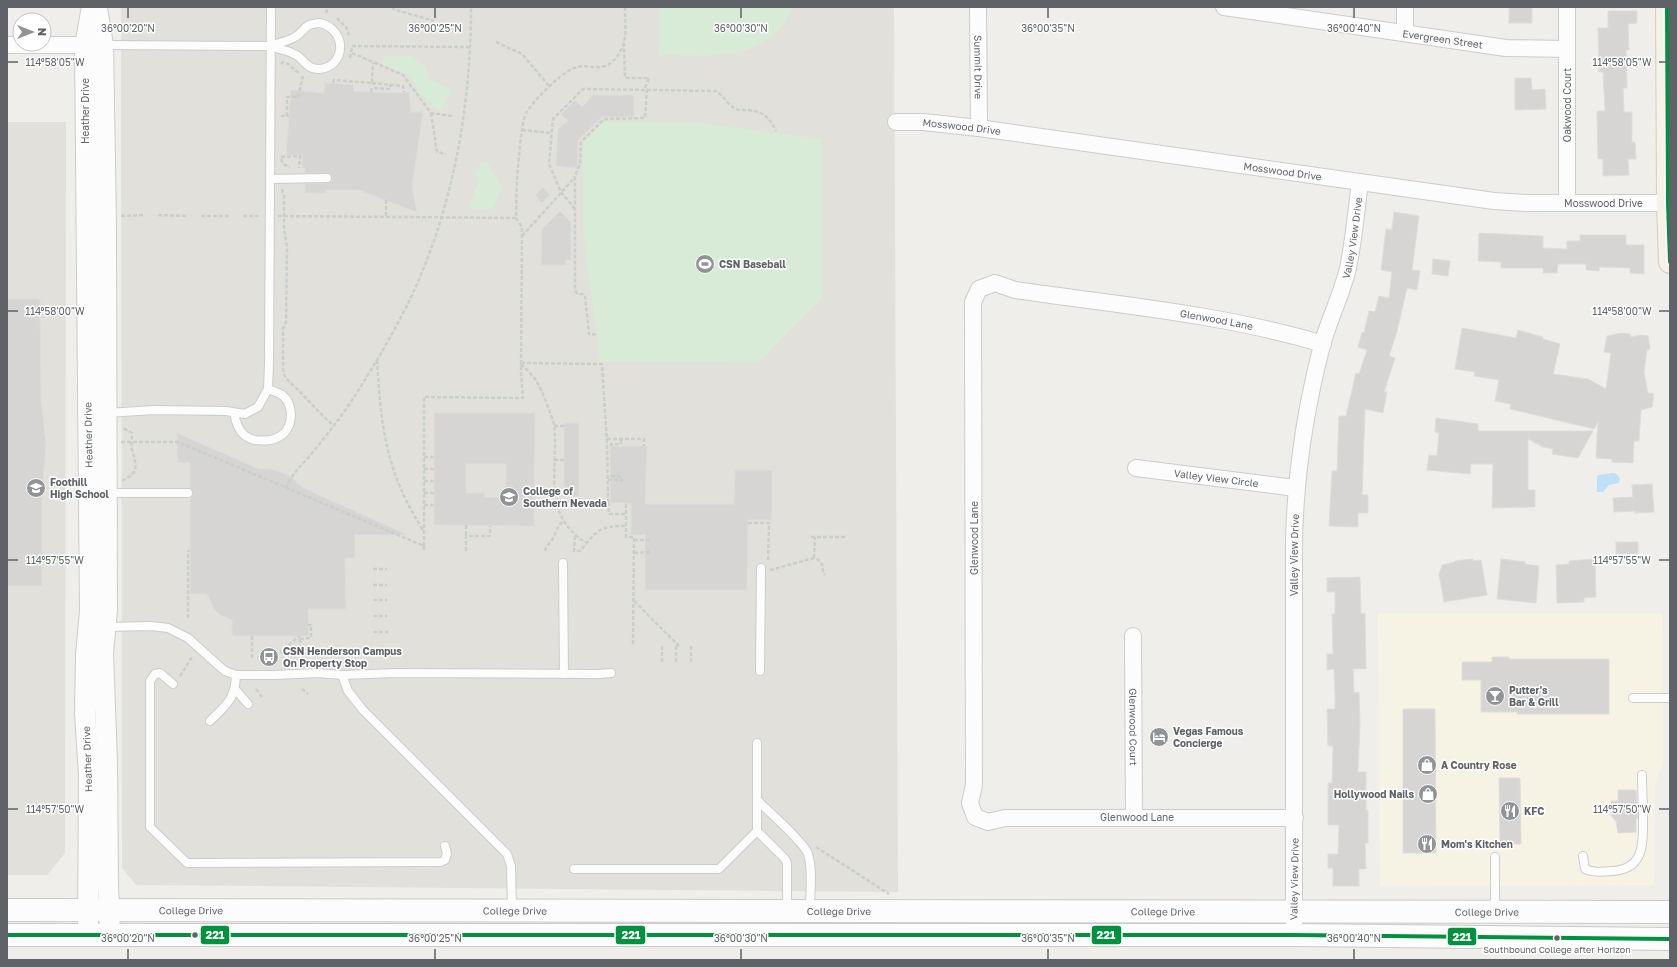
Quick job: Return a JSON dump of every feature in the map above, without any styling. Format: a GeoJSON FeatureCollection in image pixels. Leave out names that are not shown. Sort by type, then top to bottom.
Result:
{"type":"FeatureCollection","features":[{"type":"Feature","properties":{"kind":"main road"},"geometry":{"type":"LineString","coordinates":[[1668,16],[1670,262]]}},
{"type":"Feature","properties":{"kind":"main road","name":"College Drive"},"geometry":{"type":"LineString","coordinates":[[7,910],[1670,912]]}},
{"type":"Feature","properties":{"kind":"main road"},"geometry":{"type":"LineString","coordinates":[[787,910],[787,936]]}},
{"type":"Feature","properties":{"kind":"main road"},"geometry":{"type":"LineString","coordinates":[[809,936],[810,911]]}},
{"type":"Feature","properties":{"kind":"main road"},"geometry":{"type":"LineString","coordinates":[[1406,936],[1438,926],[1480,926],[1493,920],[1495,912]]}},
{"type":"Feature","properties":{"kind":"main road"},"geometry":{"type":"LineString","coordinates":[[7,935],[1294,935],[1670,938]]}},
{"type":"Feature","properties":{"kind":"street","name":"Heather Drive"},"geometry":{"type":"LineString","coordinates":[[88,935],[100,911],[108,884],[107,762],[103,652],[90,604],[97,413],[106,263],[113,221],[94,45],[92,7]]}},
{"type":"Feature","properties":{"kind":"street","name":"Heather Drive"},"geometry":{"type":"LineString","coordinates":[[97,7],[86,226],[86,263],[97,413],[113,488],[108,610],[97,627]]}},
{"type":"Feature","properties":{"kind":"street","name":"Summit Drive"},"geometry":{"type":"LineString","coordinates":[[978,7],[978,128]]}},
{"type":"Feature","properties":{"kind":"street","name":"Evergreen Street"},"geometry":{"type":"LineString","coordinates":[[1224,7],[1506,48],[1567,49]]}},
{"type":"Feature","properties":{"kind":"street"},"geometry":{"type":"LineString","coordinates":[[1405,7],[1405,33]]}},
{"type":"Feature","properties":{"kind":"street","name":"Oakwood Court"},"geometry":{"type":"LineString","coordinates":[[1567,7],[1567,203]]}},
{"type":"Feature","properties":{"kind":"street"},"geometry":{"type":"LineString","coordinates":[[7,45],[94,45]]}},
{"type":"Feature","properties":{"kind":"street","name":"Mosswood Drive"},"geometry":{"type":"LineString","coordinates":[[896,122],[923,122],[978,128],[1494,202],[1669,203]]}},
{"type":"Feature","properties":{"kind":"street","name":"Valley View Drive"},"geometry":{"type":"LineString","coordinates":[[1294,935],[1294,544],[1296,488],[1308,404],[1323,344],[1343,287],[1348,267],[1360,183]]}},
{"type":"Feature","properties":{"kind":"street"},"geometry":{"type":"LineString","coordinates":[[86,226],[113,221]]}},
{"type":"Feature","properties":{"kind":"street"},"geometry":{"type":"LineString","coordinates":[[86,263],[106,263]]}},
{"type":"Feature","properties":{"kind":"street","name":"Glenwood Lane"},"geometry":{"type":"LineString","coordinates":[[1295,818],[1006,818],[988,822],[975,817],[970,803],[974,785],[973,302],[978,289],[995,283],[1015,290],[1237,322],[1291,334],[1323,344]]}},
{"type":"Feature","properties":{"kind":"street","name":"Valley View Circle"},"geometry":{"type":"LineString","coordinates":[[1136,468],[1296,488]]}},
{"type":"Feature","properties":{"kind":"street","name":"Glenwood Court"},"geometry":{"type":"LineString","coordinates":[[1133,636],[1134,817]]}},
{"type":"Feature","properties":{"kind":"street","name":"Heather Drive"},"geometry":{"type":"LineString","coordinates":[[100,911],[110,935]]}},
{"type":"Feature","properties":{"kind":"lane"},"geometry":{"type":"LineString","coordinates":[[97,413],[154,410],[226,411],[245,414],[258,407],[268,389],[270,7]]}},
{"type":"Feature","properties":{"kind":"lane"},"geometry":{"type":"LineString","coordinates":[[94,45],[270,46],[296,54],[306,65],[320,69],[333,63],[341,50],[338,35],[334,29],[328,25],[320,23],[306,27],[296,37],[270,46]]}},
{"type":"Feature","properties":{"kind":"lane"},"geometry":{"type":"LineString","coordinates":[[270,179],[327,178]]}},
{"type":"Feature","properties":{"kind":"lane"},"geometry":{"type":"LineString","coordinates":[[234,413],[238,427],[245,437],[251,440],[274,440],[281,436],[286,431],[290,421],[291,410],[282,394],[268,389]]}},
{"type":"Feature","properties":{"kind":"lane"},"geometry":{"type":"LineString","coordinates":[[113,488],[188,493]]}},
{"type":"Feature","properties":{"kind":"lane"},"geometry":{"type":"LineString","coordinates":[[563,563],[564,674]]}},
{"type":"Feature","properties":{"kind":"lane"},"geometry":{"type":"LineString","coordinates":[[760,671],[765,570]]}},
{"type":"Feature","properties":{"kind":"lane"},"geometry":{"type":"LineString","coordinates":[[97,627],[150,626],[168,628],[188,638],[222,668],[236,676],[317,673],[342,675],[396,673],[611,673]]}},
{"type":"Feature","properties":{"kind":"lane"},"geometry":{"type":"LineString","coordinates":[[173,684],[160,673],[155,674],[150,681],[150,826],[186,863],[442,862],[445,860],[447,854],[445,846]]}},
{"type":"Feature","properties":{"kind":"lane"},"geometry":{"type":"LineString","coordinates":[[342,675],[348,691],[363,710],[507,854],[511,866],[512,910]]}},
{"type":"Feature","properties":{"kind":"lane"},"geometry":{"type":"LineString","coordinates":[[210,721],[226,705],[235,689],[236,676]]}},
{"type":"Feature","properties":{"kind":"lane"},"geometry":{"type":"LineString","coordinates":[[235,689],[248,704]]}},
{"type":"Feature","properties":{"kind":"lane"},"geometry":{"type":"LineString","coordinates":[[1633,698],[1670,698]]}},
{"type":"Feature","properties":{"kind":"lane"},"geometry":{"type":"LineString","coordinates":[[574,869],[719,869],[757,831],[757,743]]}},
{"type":"Feature","properties":{"kind":"lane"},"geometry":{"type":"LineString","coordinates":[[1583,856],[1585,869],[1590,871],[1609,872],[1627,868],[1634,863],[1640,855],[1643,843],[1642,775]]}},
{"type":"Feature","properties":{"kind":"lane"},"geometry":{"type":"LineString","coordinates":[[757,800],[804,846],[808,852],[810,862],[810,911]]}},
{"type":"Feature","properties":{"kind":"lane"},"geometry":{"type":"LineString","coordinates":[[757,831],[785,859],[787,863],[787,910]]}},
{"type":"Feature","properties":{"kind":"lane"},"geometry":{"type":"LineString","coordinates":[[1495,857],[1495,912]]}},
{"type":"Feature","properties":{"kind":"path"},"geometry":{"type":"LineString","coordinates":[[326,13],[328,7]]}},
{"type":"Feature","properties":{"kind":"path"},"geometry":{"type":"LineString","coordinates":[[394,7],[393,9],[434,21]]}},
{"type":"Feature","properties":{"kind":"path"},"geometry":{"type":"LineString","coordinates":[[286,488],[291,477],[334,426],[355,396],[392,335],[413,292],[440,218],[452,178],[462,131],[466,108],[471,7]]}},
{"type":"Feature","properties":{"kind":"path"},"geometry":{"type":"LineString","coordinates":[[522,236],[575,176],[580,164],[581,142],[604,119],[645,118],[647,90],[645,88],[648,78],[625,78],[625,7]]}},
{"type":"Feature","properties":{"kind":"path"},"geometry":{"type":"LineString","coordinates":[[496,42],[522,54],[550,87]]}},
{"type":"Feature","properties":{"kind":"path"},"geometry":{"type":"LineString","coordinates":[[424,551],[424,397],[523,398],[521,363],[522,227],[517,218],[517,193],[522,130],[526,114],[550,87],[572,70],[578,67],[601,68],[608,65],[620,53],[624,44]]}},
{"type":"Feature","properties":{"kind":"path"},"geometry":{"type":"LineString","coordinates":[[352,46],[469,47]]}},
{"type":"Feature","properties":{"kind":"path"},"geometry":{"type":"LineString","coordinates":[[352,53],[403,75],[431,113],[438,152],[446,154]]}},
{"type":"Feature","properties":{"kind":"path"},"geometry":{"type":"LineString","coordinates":[[372,83],[373,63]]}},
{"type":"Feature","properties":{"kind":"path"},"geometry":{"type":"LineString","coordinates":[[281,116],[288,116],[287,97],[298,97],[303,76]]}},
{"type":"Feature","properties":{"kind":"path"},"geometry":{"type":"LineString","coordinates":[[333,83],[334,80],[403,86],[404,92]]}},
{"type":"Feature","properties":{"kind":"path"},"geometry":{"type":"LineString","coordinates":[[372,92],[372,88],[390,89],[390,85]]}},
{"type":"Feature","properties":{"kind":"path"},"geometry":{"type":"LineString","coordinates":[[575,210],[561,192],[549,164],[553,119],[583,89],[715,91],[721,94],[736,110],[759,111],[766,115],[772,122],[776,131]]}},
{"type":"Feature","properties":{"kind":"path"},"geometry":{"type":"LineString","coordinates":[[431,113],[453,116]]}},
{"type":"Feature","properties":{"kind":"path"},"geometry":{"type":"LineString","coordinates":[[522,130],[552,133]]}},
{"type":"Feature","properties":{"kind":"path"},"geometry":{"type":"LineString","coordinates":[[301,156],[300,168],[283,164],[281,157],[301,156]]}},
{"type":"Feature","properties":{"kind":"path"},"geometry":{"type":"LineString","coordinates":[[575,176],[575,290],[577,293],[585,294],[589,334],[596,334]]}},
{"type":"Feature","properties":{"kind":"path"},"geometry":{"type":"LineString","coordinates":[[282,189],[284,196],[284,236],[286,246],[286,322],[283,328],[283,372],[286,379],[321,415],[334,426]]}},
{"type":"Feature","properties":{"kind":"path"},"geometry":{"type":"LineString","coordinates":[[386,200],[386,218]]}},
{"type":"Feature","properties":{"kind":"path"},"geometry":{"type":"LineString","coordinates":[[158,215],[186,216]]}},
{"type":"Feature","properties":{"kind":"path"},"geometry":{"type":"LineString","coordinates":[[113,221],[144,216]]}},
{"type":"Feature","properties":{"kind":"path"},"geometry":{"type":"LineString","coordinates":[[201,216],[229,216]]}},
{"type":"Feature","properties":{"kind":"path"},"geometry":{"type":"LineString","coordinates":[[244,216],[262,216]]}},
{"type":"Feature","properties":{"kind":"path"},"geometry":{"type":"LineString","coordinates":[[278,216],[517,218]]}},
{"type":"Feature","properties":{"kind":"path"},"geometry":{"type":"LineString","coordinates":[[377,360],[381,419],[389,459],[404,496],[424,531]]}},
{"type":"Feature","properties":{"kind":"path"},"geometry":{"type":"LineString","coordinates":[[521,363],[538,384],[554,426],[555,501],[564,521],[575,536],[587,544]]}},
{"type":"Feature","properties":{"kind":"path"},"geometry":{"type":"LineString","coordinates":[[521,363],[602,364],[607,439],[609,514],[626,514]]}},
{"type":"Feature","properties":{"kind":"path"},"geometry":{"type":"LineString","coordinates":[[554,426],[564,426]]}},
{"type":"Feature","properties":{"kind":"path"},"geometry":{"type":"LineString","coordinates":[[113,488],[130,476],[136,468],[136,461],[132,448],[132,433],[122,427]]}},
{"type":"Feature","properties":{"kind":"path"},"geometry":{"type":"LineString","coordinates":[[607,439],[644,439],[644,446]]}},
{"type":"Feature","properties":{"kind":"path"},"geometry":{"type":"LineString","coordinates":[[611,446],[611,444],[621,444],[621,439]]}},
{"type":"Feature","properties":{"kind":"path"},"geometry":{"type":"LineString","coordinates":[[116,442],[178,442],[424,546]]}},
{"type":"Feature","properties":{"kind":"path"},"geometry":{"type":"LineString","coordinates":[[424,457],[434,457]]}},
{"type":"Feature","properties":{"kind":"path"},"geometry":{"type":"LineString","coordinates":[[554,460],[564,460]]}},
{"type":"Feature","properties":{"kind":"path"},"geometry":{"type":"LineString","coordinates":[[424,469],[434,469]]}},
{"type":"Feature","properties":{"kind":"path"},"geometry":{"type":"LineString","coordinates":[[608,480],[622,480],[622,477],[612,475]]}},
{"type":"Feature","properties":{"kind":"path"},"geometry":{"type":"LineString","coordinates":[[424,481],[434,481]]}},
{"type":"Feature","properties":{"kind":"path"},"geometry":{"type":"LineString","coordinates":[[424,493],[434,493]]}},
{"type":"Feature","properties":{"kind":"path"},"geometry":{"type":"LineString","coordinates":[[555,501],[608,502]]}},
{"type":"Feature","properties":{"kind":"path"},"geometry":{"type":"LineString","coordinates":[[626,504],[626,537],[634,537],[634,540],[651,540]]}},
{"type":"Feature","properties":{"kind":"path"},"geometry":{"type":"LineString","coordinates":[[424,505],[434,505]]}},
{"type":"Feature","properties":{"kind":"path"},"geometry":{"type":"LineString","coordinates":[[545,551],[558,527],[564,521]]}},
{"type":"Feature","properties":{"kind":"path"},"geometry":{"type":"LineString","coordinates":[[748,523],[769,523],[765,570],[814,558],[820,561],[823,566],[823,573],[825,575]]}},
{"type":"Feature","properties":{"kind":"path"},"geometry":{"type":"LineString","coordinates":[[466,525],[466,551]]}},
{"type":"Feature","properties":{"kind":"path"},"geometry":{"type":"LineString","coordinates":[[466,536],[490,536],[490,526]]}},
{"type":"Feature","properties":{"kind":"path"},"geometry":{"type":"LineString","coordinates":[[575,536],[574,551],[580,551],[597,532],[605,527],[626,526]]}},
{"type":"Feature","properties":{"kind":"path"},"geometry":{"type":"LineString","coordinates":[[814,558],[813,537],[846,537]]}},
{"type":"Feature","properties":{"kind":"path"},"geometry":{"type":"LineString","coordinates":[[633,646],[634,540]]}},
{"type":"Feature","properties":{"kind":"path"},"geometry":{"type":"LineString","coordinates":[[188,618],[188,551],[190,551]]}},
{"type":"Feature","properties":{"kind":"path"},"geometry":{"type":"LineString","coordinates":[[634,553],[651,552]]}},
{"type":"Feature","properties":{"kind":"path"},"geometry":{"type":"LineString","coordinates":[[373,569],[387,569]]}},
{"type":"Feature","properties":{"kind":"path"},"geometry":{"type":"LineString","coordinates":[[373,585],[387,585]]}},
{"type":"Feature","properties":{"kind":"path"},"geometry":{"type":"LineString","coordinates":[[373,600],[387,600]]}},
{"type":"Feature","properties":{"kind":"path"},"geometry":{"type":"LineString","coordinates":[[634,601],[677,646],[676,662]]}},
{"type":"Feature","properties":{"kind":"path"},"geometry":{"type":"LineString","coordinates":[[373,616],[387,616]]}},
{"type":"Feature","properties":{"kind":"path"},"geometry":{"type":"LineString","coordinates":[[282,654],[282,650],[300,636],[300,638],[311,638],[311,626],[308,626]]}},
{"type":"Feature","properties":{"kind":"path"},"geometry":{"type":"LineString","coordinates":[[373,632],[388,632]]}},
{"type":"Feature","properties":{"kind":"path"},"geometry":{"type":"LineString","coordinates":[[252,636],[252,660]]}},
{"type":"Feature","properties":{"kind":"path"},"geometry":{"type":"LineString","coordinates":[[300,638],[300,656]]}},
{"type":"Feature","properties":{"kind":"path"},"geometry":{"type":"LineString","coordinates":[[662,646],[662,662]]}},
{"type":"Feature","properties":{"kind":"path"},"geometry":{"type":"LineString","coordinates":[[691,646],[691,662]]}},
{"type":"Feature","properties":{"kind":"path"},"geometry":{"type":"LineString","coordinates":[[180,676],[192,657]]}},
{"type":"Feature","properties":{"kind":"path"},"geometry":{"type":"LineString","coordinates":[[256,689],[262,697]]}},
{"type":"Feature","properties":{"kind":"path"},"geometry":{"type":"LineString","coordinates":[[302,689],[308,694]]}},
{"type":"Feature","properties":{"kind":"path"},"geometry":{"type":"LineString","coordinates":[[814,846],[891,895]]}},
{"type":"Feature","properties":{"kind":"shaded area","name":"College of Southern Nevada"},"geometry":{"type":"Polygon","coordinates":[[[121,7],[894,7],[898,892],[136,885],[122,868],[121,7]]]}},
{"type":"Feature","properties":{"kind":"shaded area","name":"Foothill High School"},"geometry":{"type":"Polygon","coordinates":[[[7,122],[66,122],[65,853],[47,875],[7,875],[7,122]]]}},
{"type":"Feature","properties":{"kind":"shaded area"},"geometry":{"type":"Polygon","coordinates":[[[1378,613],[1662,613],[1663,763],[1655,783],[1654,885],[1380,886],[1378,613]]]}},
{"type":"Feature","properties":{"kind":"green space"},"geometry":{"type":"Polygon","coordinates":[[[659,7],[794,7],[782,25],[768,39],[753,47],[736,52],[698,56],[659,55],[659,7]]]}},
{"type":"Feature","properties":{"kind":"green space"},"geometry":{"type":"Polygon","coordinates":[[[383,56],[413,56],[418,62],[426,67],[429,79],[452,90],[441,112],[418,93],[412,76],[383,64],[383,56]]]}},
{"type":"Feature","properties":{"kind":"green space","name":"CSN Baseball"},"geometry":{"type":"Polygon","coordinates":[[[604,122],[692,122],[822,139],[822,298],[759,362],[600,361],[583,231],[583,143],[604,122]]]}},
{"type":"Feature","properties":{"kind":"green space"},"geometry":{"type":"Polygon","coordinates":[[[487,162],[502,187],[493,209],[468,209],[478,182],[474,172],[481,170],[479,164],[487,162]]]}},
{"type":"Feature","properties":{"kind":"water"},"geometry":{"type":"Polygon","coordinates":[[[1614,473],[1619,477],[1619,483],[1609,485],[1603,492],[1597,492],[1598,475],[1614,473]]]}},
{"type":"Feature","properties":{"kind":"building"},"geometry":{"type":"Polygon","coordinates":[[[1509,7],[1532,7],[1532,23],[1509,23],[1509,7]]]}},
{"type":"Feature","properties":{"kind":"building"},"geometry":{"type":"Polygon","coordinates":[[[1608,11],[1637,11],[1637,23],[1628,24],[1629,50],[1626,50],[1627,88],[1623,88],[1624,112],[1632,112],[1632,142],[1635,142],[1636,159],[1628,159],[1629,175],[1603,176],[1603,159],[1598,159],[1597,111],[1605,111],[1603,72],[1599,72],[1598,28],[1608,28],[1608,11]]]}},
{"type":"Feature","properties":{"kind":"building"},"geometry":{"type":"Polygon","coordinates":[[[1515,78],[1531,78],[1532,90],[1545,89],[1546,109],[1515,110],[1515,78]]]}},
{"type":"Feature","properties":{"kind":"building"},"geometry":{"type":"Polygon","coordinates":[[[325,83],[354,85],[354,91],[387,93],[409,92],[411,112],[423,112],[412,187],[417,212],[359,190],[326,190],[326,193],[305,193],[305,184],[327,183],[332,181],[332,178],[330,173],[305,173],[305,168],[302,168],[302,155],[286,155],[291,90],[324,93],[325,83]]]}},
{"type":"Feature","properties":{"kind":"building"},"geometry":{"type":"Polygon","coordinates":[[[593,95],[634,95],[634,117],[602,117],[578,140],[577,168],[556,166],[558,129],[568,121],[561,114],[575,100],[582,107],[593,95]]]}},
{"type":"Feature","properties":{"kind":"building"},"geometry":{"type":"Polygon","coordinates":[[[543,187],[550,195],[542,203],[535,195],[543,187]]]}},
{"type":"Feature","properties":{"kind":"building"},"geometry":{"type":"Polygon","coordinates":[[[560,211],[571,222],[571,260],[566,260],[566,265],[541,265],[542,229],[560,211]]]}},
{"type":"Feature","properties":{"kind":"building"},"geometry":{"type":"Polygon","coordinates":[[[1394,212],[1419,216],[1412,270],[1420,271],[1417,290],[1407,288],[1397,331],[1389,356],[1395,358],[1384,392],[1387,392],[1383,413],[1365,409],[1362,495],[1368,495],[1368,513],[1358,513],[1358,527],[1329,526],[1332,471],[1337,471],[1339,416],[1346,416],[1356,373],[1359,374],[1367,350],[1358,347],[1362,332],[1364,333],[1369,311],[1375,312],[1379,296],[1389,298],[1392,272],[1381,270],[1386,229],[1392,230],[1394,212]]]}},
{"type":"Feature","properties":{"kind":"building"},"geometry":{"type":"Polygon","coordinates":[[[1479,233],[1543,236],[1543,248],[1567,249],[1567,241],[1580,241],[1580,235],[1626,235],[1626,245],[1644,245],[1644,274],[1630,273],[1630,268],[1599,267],[1599,271],[1586,270],[1586,264],[1558,264],[1557,273],[1543,273],[1543,268],[1501,268],[1501,262],[1478,261],[1479,233]]]}},
{"type":"Feature","properties":{"kind":"building"},"geometry":{"type":"Polygon","coordinates":[[[1433,259],[1450,261],[1448,276],[1432,274],[1433,259]]]}},
{"type":"Feature","properties":{"kind":"building"},"geometry":{"type":"Polygon","coordinates":[[[7,299],[40,299],[41,400],[46,444],[42,491],[42,586],[7,586],[7,299]]]}},
{"type":"Feature","properties":{"kind":"building"},"geometry":{"type":"Polygon","coordinates":[[[1462,328],[1516,338],[1518,330],[1543,337],[1543,339],[1560,344],[1553,374],[1588,379],[1606,389],[1611,353],[1604,352],[1607,336],[1622,333],[1630,334],[1631,337],[1641,335],[1648,336],[1650,349],[1647,350],[1644,373],[1648,393],[1654,394],[1652,407],[1641,410],[1639,441],[1634,441],[1633,463],[1612,462],[1612,459],[1596,458],[1598,422],[1594,429],[1510,409],[1511,404],[1495,401],[1499,380],[1474,376],[1475,372],[1455,369],[1462,328]]]}},
{"type":"Feature","properties":{"kind":"building"},"geometry":{"type":"Polygon","coordinates":[[[434,413],[535,413],[534,526],[434,525],[434,413]],[[466,464],[466,493],[485,493],[484,497],[506,498],[506,464],[466,464]]]}},
{"type":"Feature","properties":{"kind":"building"},"geometry":{"type":"Polygon","coordinates":[[[1436,418],[1478,424],[1478,431],[1593,431],[1578,458],[1552,454],[1553,449],[1543,447],[1528,439],[1528,490],[1535,490],[1535,507],[1492,508],[1493,464],[1471,464],[1470,474],[1427,470],[1429,455],[1437,456],[1439,433],[1435,432],[1436,418]]]}},
{"type":"Feature","properties":{"kind":"building"},"geometry":{"type":"Polygon","coordinates":[[[564,423],[579,423],[579,496],[564,496],[564,423]]]}},
{"type":"Feature","properties":{"kind":"building"},"geometry":{"type":"Polygon","coordinates":[[[177,433],[259,469],[279,471],[291,477],[302,487],[310,491],[408,535],[355,535],[355,558],[345,558],[346,609],[308,609],[309,636],[232,636],[232,620],[220,615],[214,609],[207,594],[190,594],[190,498],[193,493],[190,488],[190,463],[177,463],[177,433]]]}},
{"type":"Feature","properties":{"kind":"building"},"geometry":{"type":"Polygon","coordinates":[[[610,446],[647,446],[645,504],[734,504],[735,470],[772,470],[772,520],[748,520],[747,590],[645,590],[645,535],[631,535],[631,503],[610,503],[610,446]]]}},
{"type":"Feature","properties":{"kind":"building"},"geometry":{"type":"Polygon","coordinates":[[[1652,484],[1654,512],[1614,512],[1613,498],[1633,497],[1632,485],[1652,484]]]}},
{"type":"Feature","properties":{"kind":"building"},"geometry":{"type":"Polygon","coordinates":[[[1616,542],[1638,542],[1638,554],[1616,554],[1616,542]]]}},
{"type":"Feature","properties":{"kind":"building"},"geometry":{"type":"Polygon","coordinates":[[[1473,559],[1473,561],[1481,560],[1487,595],[1444,602],[1439,574],[1442,565],[1455,561],[1473,559]]]}},
{"type":"Feature","properties":{"kind":"building"},"geometry":{"type":"Polygon","coordinates":[[[1501,559],[1525,562],[1525,564],[1539,566],[1536,603],[1497,599],[1501,559]]]}},
{"type":"Feature","properties":{"kind":"building"},"geometry":{"type":"Polygon","coordinates":[[[1595,559],[1596,597],[1584,598],[1584,602],[1557,603],[1556,565],[1569,564],[1569,561],[1595,559]]]}},
{"type":"Feature","properties":{"kind":"building"},"geometry":{"type":"Polygon","coordinates":[[[1360,577],[1361,614],[1365,613],[1366,669],[1353,669],[1354,693],[1359,692],[1360,724],[1358,772],[1366,772],[1368,843],[1365,843],[1366,869],[1359,869],[1359,886],[1333,886],[1333,868],[1328,868],[1328,854],[1338,854],[1339,825],[1328,825],[1328,783],[1332,783],[1333,746],[1328,746],[1327,709],[1335,709],[1335,693],[1334,669],[1327,670],[1327,654],[1333,654],[1332,614],[1335,614],[1335,592],[1327,592],[1327,578],[1360,577]]]}},
{"type":"Feature","properties":{"kind":"building"},"geometry":{"type":"Polygon","coordinates":[[[1492,657],[1509,657],[1509,659],[1609,659],[1609,714],[1517,714],[1517,712],[1481,712],[1481,680],[1462,680],[1462,662],[1492,662],[1492,657]]]}},
{"type":"Feature","properties":{"kind":"building"},"geometry":{"type":"Polygon","coordinates":[[[1403,709],[1435,709],[1436,853],[1403,853],[1403,709]]]}},
{"type":"Feature","properties":{"kind":"building","name":"KFC"},"geometry":{"type":"Polygon","coordinates":[[[1499,778],[1520,778],[1521,844],[1500,844],[1499,778]]]}},
{"type":"Feature","properties":{"kind":"building"},"geometry":{"type":"Polygon","coordinates":[[[1618,790],[1636,790],[1638,818],[1636,819],[1636,832],[1618,833],[1616,821],[1611,816],[1611,801],[1618,801],[1618,790]]]}},
{"type":"Feature","properties":{"kind":"transit line","name":"221"},"geometry":{"type":"LineString","coordinates":[[1667,7],[1668,203],[1670,262]]}},
{"type":"Feature","properties":{"kind":"transit line","name":"221"},"geometry":{"type":"LineString","coordinates":[[7,935],[1294,935],[1670,939]]}},
{"type":"Feature","properties":{"kind":"place","name":"CSN Baseball"},"geometry":{"type":"Point","coordinates":[705,264]}},
{"type":"Feature","properties":{"kind":"place","name":"Foothill High School"},"geometry":{"type":"Point","coordinates":[36,488]}},
{"type":"Feature","properties":{"kind":"place","name":"College of Southern Nevada"},"geometry":{"type":"Point","coordinates":[509,497]}},
{"type":"Feature","properties":{"kind":"place","name":"CSN Henderson Campus On Property Stop"},"geometry":{"type":"Point","coordinates":[269,657]}},
{"type":"Feature","properties":{"kind":"place","name":"Putter's Bar & Grill"},"geometry":{"type":"Point","coordinates":[1495,696]}},
{"type":"Feature","properties":{"kind":"place","name":"Vegas Famous Concierge"},"geometry":{"type":"Point","coordinates":[1159,737]}},
{"type":"Feature","properties":{"kind":"place","name":"A Country Rose"},"geometry":{"type":"Point","coordinates":[1427,765]}},
{"type":"Feature","properties":{"kind":"place","name":"Hollywood Nails"},"geometry":{"type":"Point","coordinates":[1428,794]}},
{"type":"Feature","properties":{"kind":"place","name":"KFC"},"geometry":{"type":"Point","coordinates":[1510,811]}},
{"type":"Feature","properties":{"kind":"place","name":"Mom's Kitchen"},"geometry":{"type":"Point","coordinates":[1427,844]}},
{"type":"Feature","properties":{"kind":"place","name":"Southbound College after Horizon"},"geometry":{"type":"Point","coordinates":[1557,938]}}]}
